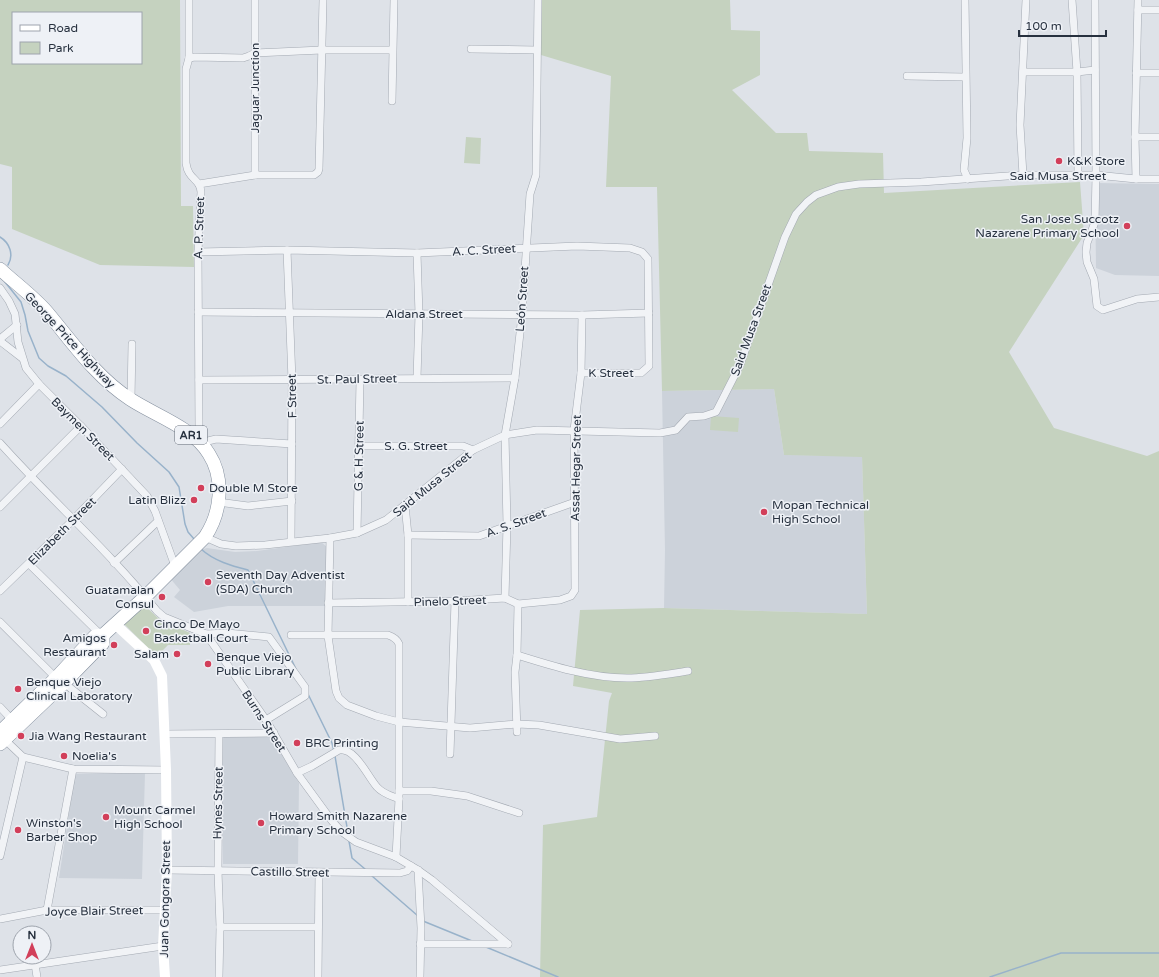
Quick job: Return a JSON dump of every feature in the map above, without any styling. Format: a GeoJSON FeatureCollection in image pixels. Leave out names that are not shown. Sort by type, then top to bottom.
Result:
{"type":"FeatureCollection","features":[{"type":"Feature","properties":{"kind":"highway","name":"George Price Highway"},"geometry":{"type":"LineString","coordinates":[[0,269],[46,311],[78,350],[110,385],[131,400],[192,436],[210,454],[216,469],[218,483],[217,510],[212,525],[205,537],[174,566],[146,597],[103,635]]}},
{"type":"Feature","properties":{"kind":"highway","name":"AR1"},"geometry":{"type":"LineString","coordinates":[[1,738],[60,681],[95,636],[103,635]]}},
{"type":"Feature","properties":{"kind":"street","name":"A. P. Street"},"geometry":{"type":"LineString","coordinates":[[189,0],[189,58],[186,69],[186,163],[188,174],[199,184],[201,192],[198,252],[199,428],[192,436]]}},
{"type":"Feature","properties":{"kind":"street","name":"Jaguar Junction"},"geometry":{"type":"LineString","coordinates":[[255,0],[255,175]]}},
{"type":"Feature","properties":{"kind":"street"},"geometry":{"type":"LineString","coordinates":[[199,184],[255,175],[314,175],[318,172],[323,0]]}},
{"type":"Feature","properties":{"kind":"street"},"geometry":{"type":"LineString","coordinates":[[392,101],[394,0]]}},
{"type":"Feature","properties":{"kind":"street","name":"León Street"},"geometry":{"type":"LineString","coordinates":[[505,598],[507,525],[506,435],[515,378],[522,314],[530,194],[536,176],[538,0]]}},
{"type":"Feature","properties":{"kind":"street"},"geometry":{"type":"LineString","coordinates":[[965,0],[967,138],[964,170],[968,179]]}},
{"type":"Feature","properties":{"kind":"street"},"geometry":{"type":"LineString","coordinates":[[1023,174],[1020,125],[1026,0]]}},
{"type":"Feature","properties":{"kind":"street"},"geometry":{"type":"LineString","coordinates":[[1072,0],[1077,72],[1078,175]]}},
{"type":"Feature","properties":{"kind":"street"},"geometry":{"type":"LineString","coordinates":[[1095,0],[1095,222],[1087,243],[1086,252],[1087,262],[1094,279],[1096,306],[1103,310],[1138,299],[1159,297]]}},
{"type":"Feature","properties":{"kind":"street"},"geometry":{"type":"LineString","coordinates":[[1136,179],[1135,137],[1138,0]]}},
{"type":"Feature","properties":{"kind":"street"},"geometry":{"type":"LineString","coordinates":[[1138,10],[1159,10]]}},
{"type":"Feature","properties":{"kind":"street"},"geometry":{"type":"LineString","coordinates":[[471,49],[537,50]]}},
{"type":"Feature","properties":{"kind":"street"},"geometry":{"type":"LineString","coordinates":[[189,58],[195,56],[243,58],[255,53],[322,50],[392,50]]}},
{"type":"Feature","properties":{"kind":"street"},"geometry":{"type":"LineString","coordinates":[[1023,72],[1077,72],[1095,70]]}},
{"type":"Feature","properties":{"kind":"street"},"geometry":{"type":"LineString","coordinates":[[1136,73],[1159,73]]}},
{"type":"Feature","properties":{"kind":"street"},"geometry":{"type":"LineString","coordinates":[[907,76],[965,77]]}},
{"type":"Feature","properties":{"kind":"street"},"geometry":{"type":"LineString","coordinates":[[1135,137],[1159,137]]}},
{"type":"Feature","properties":{"kind":"street","name":"Said Musa Street"},"geometry":{"type":"LineString","coordinates":[[205,537],[221,544],[236,546],[264,545],[330,538],[357,533],[386,520],[473,450],[506,435],[537,430],[660,433],[676,430],[688,417],[704,416],[716,412],[740,365],[785,237],[796,214],[806,202],[838,187],[859,184],[968,179],[1023,174],[1096,175],[1136,179],[1159,179]]}},
{"type":"Feature","properties":{"kind":"street","name":"A. C. Street"},"geometry":{"type":"LineString","coordinates":[[198,252],[287,250],[417,253],[592,246],[630,248],[642,252],[648,259],[649,366],[641,373]]}},
{"type":"Feature","properties":{"kind":"street","name":"F Street"},"geometry":{"type":"LineString","coordinates":[[287,250],[292,380],[291,541]]}},
{"type":"Feature","properties":{"kind":"street"},"geometry":{"type":"LineString","coordinates":[[417,253],[419,314],[417,378]]}},
{"type":"Feature","properties":{"kind":"street","name":"Baymen Street"},"geometry":{"type":"LineString","coordinates":[[0,288],[13,308],[17,325],[18,342],[26,368],[38,384],[81,426],[147,496],[158,521],[174,566]]}},
{"type":"Feature","properties":{"kind":"street","name":"Aldana Street"},"geometry":{"type":"LineString","coordinates":[[198,312],[290,314],[582,315],[649,313]]}},
{"type":"Feature","properties":{"kind":"street","name":"Assat Hegar Street"},"geometry":{"type":"LineString","coordinates":[[518,604],[560,600],[571,596],[575,590],[574,430],[580,373],[582,315]]}},
{"type":"Feature","properties":{"kind":"street"},"geometry":{"type":"LineString","coordinates":[[17,325],[0,340],[22,358]]}},
{"type":"Feature","properties":{"kind":"street"},"geometry":{"type":"LineString","coordinates":[[131,400],[132,344]]}},
{"type":"Feature","properties":{"kind":"street","name":"K Street"},"geometry":{"type":"LineString","coordinates":[[580,373],[641,373]]}},
{"type":"Feature","properties":{"kind":"street","name":"St. Paul Street"},"geometry":{"type":"LineString","coordinates":[[199,380],[515,378]]}},
{"type":"Feature","properties":{"kind":"street","name":"G & H Street"},"geometry":{"type":"LineString","coordinates":[[357,533],[360,380]]}},
{"type":"Feature","properties":{"kind":"street"},"geometry":{"type":"LineString","coordinates":[[0,424],[38,384]]}},
{"type":"Feature","properties":{"kind":"street"},"geometry":{"type":"LineString","coordinates":[[0,507],[81,426]]}},
{"type":"Feature","properties":{"kind":"street"},"geometry":{"type":"LineString","coordinates":[[202,445],[208,441],[216,440],[292,444]]}},
{"type":"Feature","properties":{"kind":"street"},"geometry":{"type":"LineString","coordinates":[[0,443],[164,617],[206,634],[227,633],[268,637],[305,688],[305,696],[266,720]]}},
{"type":"Feature","properties":{"kind":"street","name":"S. G. Street"},"geometry":{"type":"LineString","coordinates":[[359,446],[463,446],[473,450]]}},
{"type":"Feature","properties":{"kind":"street","name":"Elizabeth Street"},"geometry":{"type":"LineString","coordinates":[[0,591],[73,520],[122,469]]}},
{"type":"Feature","properties":{"kind":"street"},"geometry":{"type":"LineString","coordinates":[[218,502],[248,506],[292,502]]}},
{"type":"Feature","properties":{"kind":"street","name":"A. S. Street"},"geometry":{"type":"LineString","coordinates":[[408,535],[479,536],[575,502]]}},
{"type":"Feature","properties":{"kind":"street"},"geometry":{"type":"LineString","coordinates":[[405,505],[408,535],[408,602]]}},
{"type":"Feature","properties":{"kind":"street"},"geometry":{"type":"LineString","coordinates":[[114,563],[158,521]]}},
{"type":"Feature","properties":{"kind":"street"},"geometry":{"type":"LineString","coordinates":[[330,538],[328,636],[336,691],[342,702],[376,716],[399,722],[451,725],[470,728],[516,724],[539,725],[620,739],[655,736]]}},
{"type":"Feature","properties":{"kind":"street"},"geometry":{"type":"LineString","coordinates":[[29,564],[97,631],[103,635]]}},
{"type":"Feature","properties":{"kind":"street","name":"Pinelo Street"},"geometry":{"type":"LineString","coordinates":[[328,603],[455,601],[505,598],[518,604]]}},
{"type":"Feature","properties":{"kind":"street"},"geometry":{"type":"LineString","coordinates":[[450,754],[455,601]]}},
{"type":"Feature","properties":{"kind":"street"},"geometry":{"type":"LineString","coordinates":[[517,732],[515,672],[517,655],[518,604]]}},
{"type":"Feature","properties":{"kind":"street"},"geometry":{"type":"LineString","coordinates":[[0,622],[60,681],[103,714]]}},
{"type":"Feature","properties":{"kind":"street","name":"Juan Gongora Street"},"geometry":{"type":"LineString","coordinates":[[115,624],[154,660],[162,676],[166,770],[166,870],[163,946],[165,977]]}},
{"type":"Feature","properties":{"kind":"street","name":"Burns Street"},"geometry":{"type":"LineString","coordinates":[[206,634],[266,720],[296,773],[332,821],[345,835],[356,842],[396,857],[415,868],[432,880],[508,944],[420,944]]}},
{"type":"Feature","properties":{"kind":"street"},"geometry":{"type":"LineString","coordinates":[[291,635],[388,635],[394,637],[399,644],[400,799],[396,857]]}},
{"type":"Feature","properties":{"kind":"street"},"geometry":{"type":"LineString","coordinates":[[517,655],[567,669],[591,674],[626,678],[688,671]]}},
{"type":"Feature","properties":{"kind":"street"},"geometry":{"type":"LineString","coordinates":[[0,707],[15,723]]}},
{"type":"Feature","properties":{"kind":"street"},"geometry":{"type":"LineString","coordinates":[[165,734],[274,733]]}},
{"type":"Feature","properties":{"kind":"street","name":"Hynes Street"},"geometry":{"type":"LineString","coordinates":[[219,734],[219,977]]}},
{"type":"Feature","properties":{"kind":"street"},"geometry":{"type":"LineString","coordinates":[[1,738],[23,756],[73,769],[166,770]]}},
{"type":"Feature","properties":{"kind":"street"},"geometry":{"type":"LineString","coordinates":[[296,773],[312,766],[339,750],[344,749],[349,751],[364,768],[377,787],[389,795],[400,799]]}},
{"type":"Feature","properties":{"kind":"street"},"geometry":{"type":"LineString","coordinates":[[0,856],[23,756]]}},
{"type":"Feature","properties":{"kind":"street"},"geometry":{"type":"LineString","coordinates":[[47,910],[73,769]]}},
{"type":"Feature","properties":{"kind":"street"},"geometry":{"type":"LineString","coordinates":[[399,791],[431,791],[467,796],[519,813]]}},
{"type":"Feature","properties":{"kind":"street"},"geometry":{"type":"LineString","coordinates":[[415,868],[421,928],[420,977]]}},
{"type":"Feature","properties":{"kind":"street","name":"Castillo Street"},"geometry":{"type":"LineString","coordinates":[[166,870],[400,873],[415,868]]}},
{"type":"Feature","properties":{"kind":"street"},"geometry":{"type":"LineString","coordinates":[[318,872],[318,977]]}},
{"type":"Feature","properties":{"kind":"street","name":"Joyce Blair Street"},"geometry":{"type":"LineString","coordinates":[[0,919],[47,910],[164,910]]}},
{"type":"Feature","properties":{"kind":"street"},"geometry":{"type":"LineString","coordinates":[[220,927],[318,927]]}},
{"type":"Feature","properties":{"kind":"street"},"geometry":{"type":"LineString","coordinates":[[52,962],[163,946]]}},
{"type":"Feature","properties":{"kind":"street"},"geometry":{"type":"LineString","coordinates":[[0,970],[29,965]]}},
{"type":"Feature","properties":{"kind":"street"},"geometry":{"type":"LineString","coordinates":[[35,965],[37,977]]}},
{"type":"Feature","properties":{"kind":"shaded area","name":"San Jose Succotz Nazarene Primary School"},"geometry":{"type":"Polygon","coordinates":[[[1095,183],[1159,184],[1159,276],[1115,275],[1096,268],[1095,183]]]}},
{"type":"Feature","properties":{"kind":"shaded area","name":"Mopan Technical High School"},"geometry":{"type":"Polygon","coordinates":[[[774,389],[784,455],[862,456],[867,614],[664,608],[665,550],[662,391],[774,389]]]}},
{"type":"Feature","properties":{"kind":"shaded area"},"geometry":{"type":"Polygon","coordinates":[[[321,542],[327,547],[326,606],[228,606],[194,612],[174,597],[180,590],[169,577],[199,550],[207,548],[235,552],[257,551],[321,542]]]}},
{"type":"Feature","properties":{"kind":"shaded area","name":"Howard Smith Nazarene Primary School"},"geometry":{"type":"Polygon","coordinates":[[[224,737],[271,737],[299,783],[298,864],[223,864],[222,740],[224,737]]]}},
{"type":"Feature","properties":{"kind":"shaded area","name":"Mount Carmel High School"},"geometry":{"type":"Polygon","coordinates":[[[145,773],[142,879],[59,878],[75,774],[145,773]]]}},
{"type":"Feature","properties":{"kind":"green space"},"geometry":{"type":"Polygon","coordinates":[[[0,0],[180,0],[181,206],[193,206],[194,267],[100,265],[12,229],[12,167],[0,164],[0,0]]]}},
{"type":"Feature","properties":{"kind":"green space"},"geometry":{"type":"Polygon","coordinates":[[[540,0],[730,0],[731,30],[760,31],[760,75],[732,90],[776,133],[807,133],[809,151],[883,153],[884,193],[1080,182],[1084,235],[1009,352],[1054,428],[1147,456],[1159,451],[1159,977],[540,977],[543,825],[597,817],[609,701],[612,693],[573,686],[580,610],[664,608],[867,614],[862,457],[784,455],[774,389],[662,391],[657,187],[606,187],[611,76],[541,55],[540,0]]]}},
{"type":"Feature","properties":{"kind":"green space"},"geometry":{"type":"Polygon","coordinates":[[[466,137],[481,138],[480,164],[464,163],[466,137]]]}},
{"type":"Feature","properties":{"kind":"green space"},"geometry":{"type":"Polygon","coordinates":[[[711,416],[739,418],[738,432],[710,430],[711,416]]]}},
{"type":"Feature","properties":{"kind":"green space"},"geometry":{"type":"Polygon","coordinates":[[[142,603],[158,618],[190,633],[190,645],[168,645],[161,652],[152,652],[123,623],[142,603]]]}},
{"type":"Feature","properties":{"kind":"waterway"},"geometry":{"type":"LineString","coordinates":[[0,237],[9,246],[11,257],[8,265]]}},
{"type":"Feature","properties":{"kind":"waterway"},"geometry":{"type":"LineString","coordinates":[[5,282],[21,302],[28,331],[39,358],[48,366],[66,376],[102,407],[137,443],[169,472],[179,487],[185,524],[188,532],[194,539]]}},
{"type":"Feature","properties":{"kind":"waterway"},"geometry":{"type":"LineString","coordinates":[[201,549],[217,560],[248,570],[296,669]]}},
{"type":"Feature","properties":{"kind":"waterway"},"geometry":{"type":"LineString","coordinates":[[308,694],[332,743],[334,751]]}},
{"type":"Feature","properties":{"kind":"waterway"},"geometry":{"type":"LineString","coordinates":[[335,756],[348,833]]}},
{"type":"Feature","properties":{"kind":"waterway"},"geometry":{"type":"LineString","coordinates":[[349,841],[352,858],[365,869]]}},
{"type":"Feature","properties":{"kind":"waterway"},"geometry":{"type":"LineString","coordinates":[[372,876],[418,916]]}},
{"type":"Feature","properties":{"kind":"waterway"},"geometry":{"type":"LineString","coordinates":[[423,921],[472,941]]}},
{"type":"Feature","properties":{"kind":"waterway"},"geometry":{"type":"LineString","coordinates":[[486,947],[558,977]]}},
{"type":"Feature","properties":{"kind":"waterway"},"geometry":{"type":"LineString","coordinates":[[990,977],[1061,953],[1159,953]]}},
{"type":"Feature","properties":{"kind":"place","name":"K&K Store"},"geometry":{"type":"Point","coordinates":[1059,161]}},
{"type":"Feature","properties":{"kind":"place","name":"San Jose Succotz Nazarene Primary School"},"geometry":{"type":"Point","coordinates":[1127,226]}},
{"type":"Feature","properties":{"kind":"place","name":"Double M Store"},"geometry":{"type":"Point","coordinates":[201,488]}},
{"type":"Feature","properties":{"kind":"place","name":"Latin Blizz"},"geometry":{"type":"Point","coordinates":[194,500]}},
{"type":"Feature","properties":{"kind":"place","name":"Mopan Technical High School"},"geometry":{"type":"Point","coordinates":[764,512]}},
{"type":"Feature","properties":{"kind":"place","name":"Seventh Day Adventist (SDA) Church"},"geometry":{"type":"Point","coordinates":[208,582]}},
{"type":"Feature","properties":{"kind":"place","name":"Guatamalan Consul"},"geometry":{"type":"Point","coordinates":[162,597]}},
{"type":"Feature","properties":{"kind":"place","name":"Cinco De Mayo Basketball Court"},"geometry":{"type":"Point","coordinates":[146,631]}},
{"type":"Feature","properties":{"kind":"place","name":"Amigos Restaurant"},"geometry":{"type":"Point","coordinates":[114,645]}},
{"type":"Feature","properties":{"kind":"place","name":"Salam"},"geometry":{"type":"Point","coordinates":[177,654]}},
{"type":"Feature","properties":{"kind":"place","name":"Benque Viejo Public Library"},"geometry":{"type":"Point","coordinates":[208,664]}},
{"type":"Feature","properties":{"kind":"place","name":"Benque Viejo Clinical Laboratory"},"geometry":{"type":"Point","coordinates":[18,689]}},
{"type":"Feature","properties":{"kind":"place","name":"Jia Wang Restaurant"},"geometry":{"type":"Point","coordinates":[21,736]}},
{"type":"Feature","properties":{"kind":"place","name":"BRC Printing"},"geometry":{"type":"Point","coordinates":[297,743]}},
{"type":"Feature","properties":{"kind":"place","name":"Noelia's"},"geometry":{"type":"Point","coordinates":[64,756]}},
{"type":"Feature","properties":{"kind":"place","name":"Mount Carmel High School"},"geometry":{"type":"Point","coordinates":[106,817]}},
{"type":"Feature","properties":{"kind":"place","name":"Howard Smith Nazarene Primary School"},"geometry":{"type":"Point","coordinates":[261,823]}},
{"type":"Feature","properties":{"kind":"place","name":"Winston's Barber Shop"},"geometry":{"type":"Point","coordinates":[18,830]}}]}
